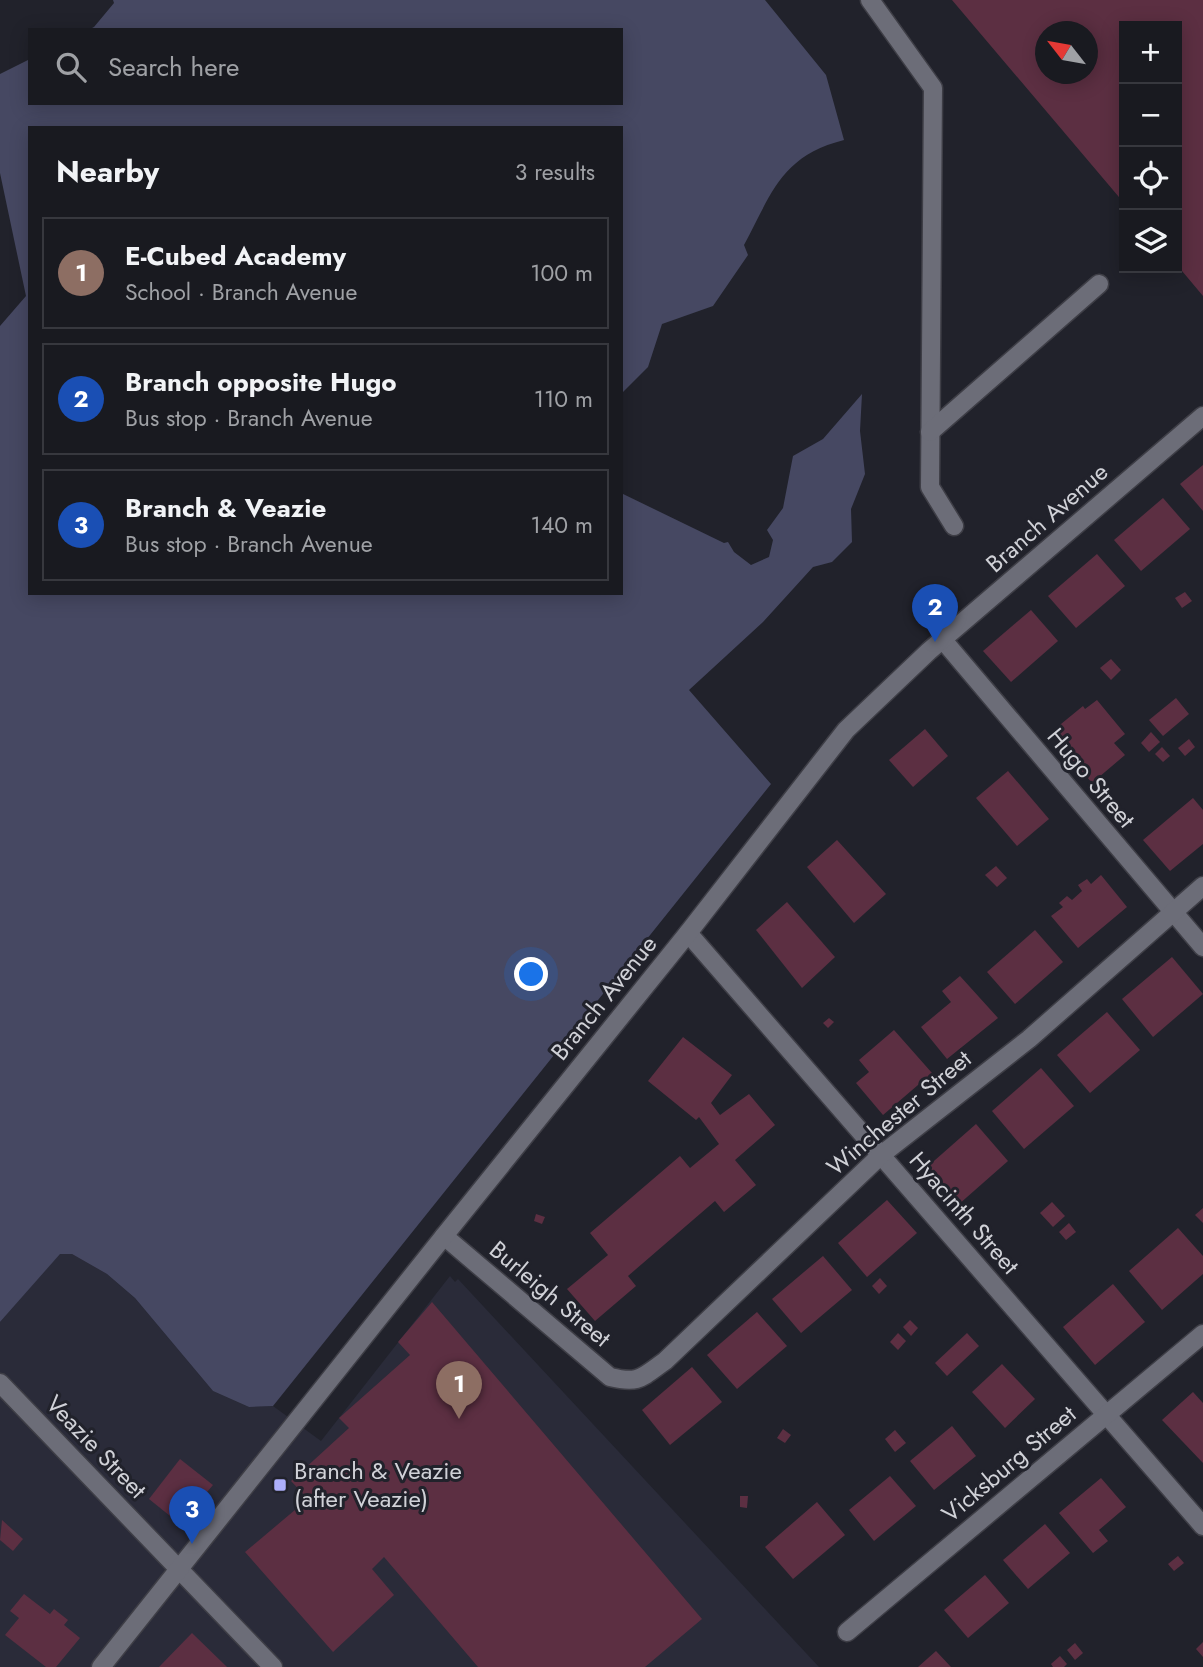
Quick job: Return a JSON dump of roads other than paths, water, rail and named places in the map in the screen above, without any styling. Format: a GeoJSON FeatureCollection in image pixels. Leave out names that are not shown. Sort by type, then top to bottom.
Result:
{"type":"FeatureCollection","features":[{"type":"Feature","properties":{"kind":"street"},"geometry":{"type":"LineString","coordinates":[[870,0],[933,88],[930,487],[954,526]]}},
{"type":"Feature","properties":{"kind":"street"},"geometry":{"type":"LineString","coordinates":[[930,432],[1099,284]]}},
{"type":"Feature","properties":{"kind":"street","name":"Branch Avenue"},"geometry":{"type":"LineString","coordinates":[[101,1667],[688,933],[846,730],[943,640],[1203,416]]}},
{"type":"Feature","properties":{"kind":"street","name":"Hugo Street"},"geometry":{"type":"LineString","coordinates":[[943,640],[1203,947]]}},
{"type":"Feature","properties":{"kind":"street","name":"Winchester Street"},"geometry":{"type":"LineString","coordinates":[[630,1381],[642,1378],[665,1362],[881,1155],[1029,1039],[1203,886]]}},
{"type":"Feature","properties":{"kind":"street","name":"Hyacinth Street"},"geometry":{"type":"LineString","coordinates":[[688,933],[1203,1526]]}},
{"type":"Feature","properties":{"kind":"street","name":"Burleigh Street"},"geometry":{"type":"LineString","coordinates":[[443,1236],[610,1377],[630,1381]]}},
{"type":"Feature","properties":{"kind":"street","name":"Vicksburg Street"},"geometry":{"type":"LineString","coordinates":[[847,1632],[1203,1334]]}},
{"type":"Feature","properties":{"kind":"street","name":"Veazie Street"},"geometry":{"type":"LineString","coordinates":[[0,1382],[273,1667]]}},
{"type":"Feature","properties":{"kind":"place","name":"Branch opposite Hugo"},"geometry":{"type":"Point","coordinates":[935,642]}},
{"type":"Feature","properties":{"kind":"place","name":"E-Cubed Academy"},"geometry":{"type":"Point","coordinates":[459,1419]}},
{"type":"Feature","properties":{"kind":"place","name":"Branch & Veazie (after Veazie)"},"geometry":{"type":"Point","coordinates":[280,1485]}},
{"type":"Feature","properties":{"kind":"place","name":"Branch & Veazie"},"geometry":{"type":"Point","coordinates":[192,1544]}}]}
